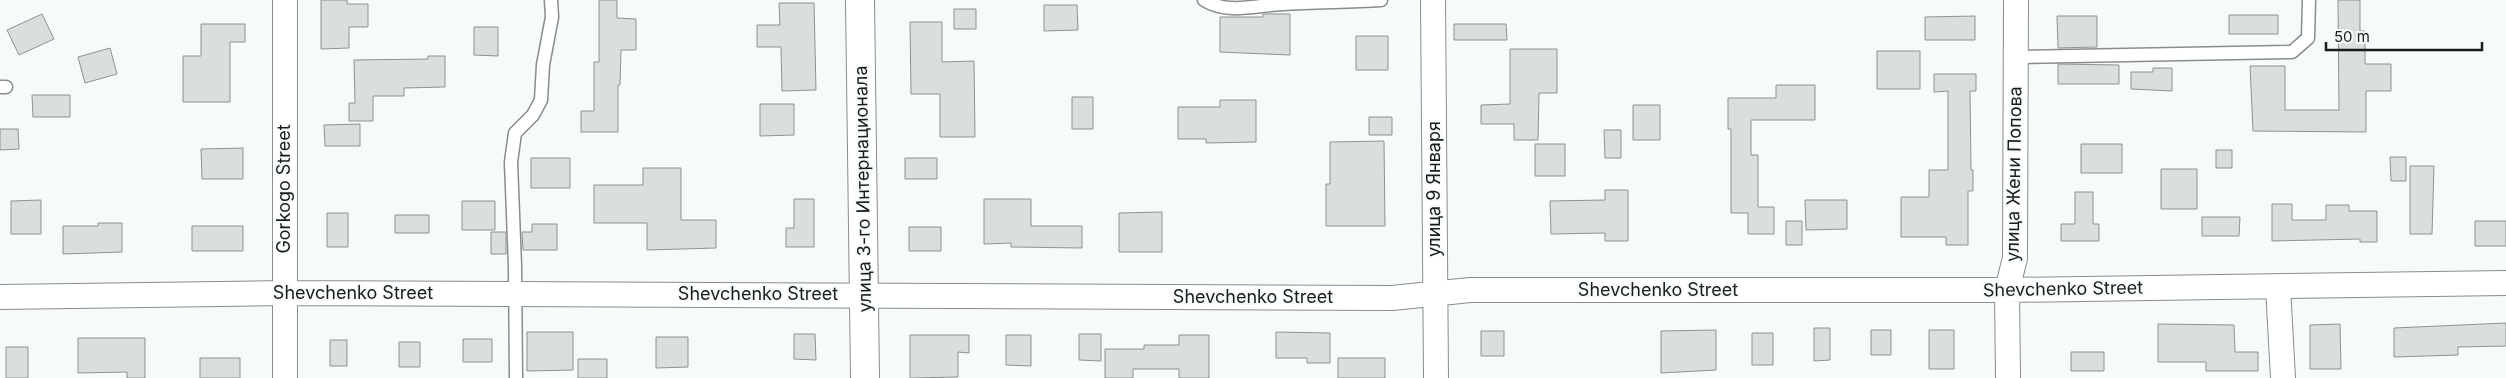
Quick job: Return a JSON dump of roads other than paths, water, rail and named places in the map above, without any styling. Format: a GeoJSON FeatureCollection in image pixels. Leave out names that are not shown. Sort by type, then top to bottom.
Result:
{"type":"FeatureCollection","features":[{"type":"Feature","properties":{"kind":"street","name":"Gorkogo Street"},"geometry":{"type":"LineString","coordinates":[[285,0],[285,378]]}},
{"type":"Feature","properties":{"kind":"street","name":"улица 3-го Интернационала"},"geometry":{"type":"LineString","coordinates":[[860,0],[865,378]]}},
{"type":"Feature","properties":{"kind":"street","name":"улица 9 Января"},"geometry":{"type":"LineString","coordinates":[[1433,0],[1436,378]]}},
{"type":"Feature","properties":{"kind":"street","name":"улица Жени Попова"},"geometry":{"type":"LineString","coordinates":[[2008,378],[2008,290],[2015,258],[2016,0]]}},
{"type":"Feature","properties":{"kind":"street","name":"Shevchenko Street"},"geometry":{"type":"LineString","coordinates":[[0,297],[284,293],[515,293],[1392,298],[1470,290],[2008,290],[2506,283]]}},
{"type":"Feature","properties":{"kind":"street"},"geometry":{"type":"LineString","coordinates":[[2278,287],[2283,378]]}},
{"type":"Feature","properties":{"kind":"lane"},"geometry":{"type":"LineString","coordinates":[[516,378],[514,200],[510,162],[515,134],[533,115],[541,100],[543,65],[552,17],[551,0]]}},
{"type":"Feature","properties":{"kind":"lane"},"geometry":{"type":"LineString","coordinates":[[1204,0],[1215,7],[1246,8],[1283,4],[1381,0]]}},
{"type":"Feature","properties":{"kind":"lane"},"geometry":{"type":"LineString","coordinates":[[2016,57],[2292,52],[2308,38],[2309,0]]}}]}
